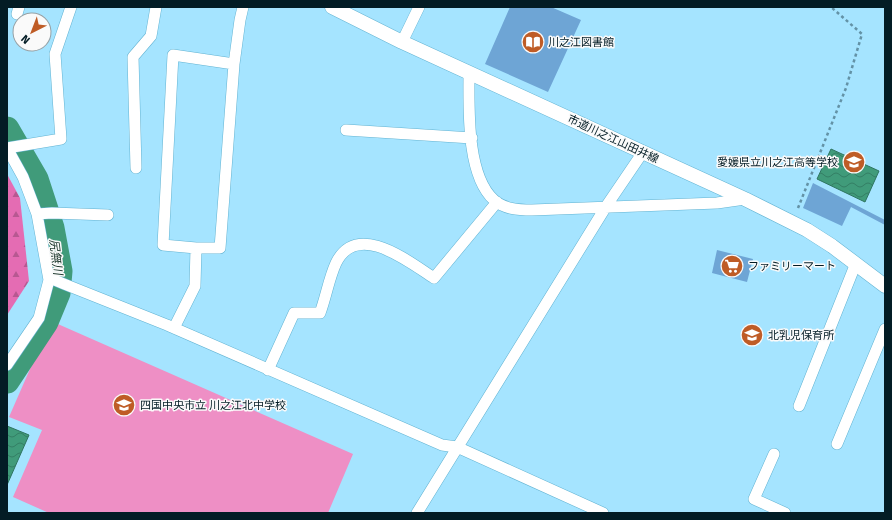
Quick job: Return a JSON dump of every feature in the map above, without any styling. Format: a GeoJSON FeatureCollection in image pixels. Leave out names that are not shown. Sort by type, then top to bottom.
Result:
{"type":"FeatureCollection","features":[{"type":"Feature","properties":{"kind":"street"},"geometry":{"type":"LineString","coordinates":[[7,365],[39,318],[51,280],[37,214],[23,177],[8,148],[61,139],[55,54],[71,7]]}},
{"type":"Feature","properties":{"kind":"street"},"geometry":{"type":"LineString","coordinates":[[136,168],[133,57],[151,36],[156,7]]}},
{"type":"Feature","properties":{"kind":"street"},"geometry":{"type":"LineString","coordinates":[[234,64],[173,55],[163,245],[196,248],[220,248],[234,64],[243,7]]}},
{"type":"Feature","properties":{"kind":"street","name":"市道川之江山田井線"},"geometry":{"type":"LineString","coordinates":[[332,7],[402,42],[745,199],[807,230],[856,263],[885,286]]}},
{"type":"Feature","properties":{"kind":"street"},"geometry":{"type":"LineString","coordinates":[[402,42],[419,7]]}},
{"type":"Feature","properties":{"kind":"street"},"geometry":{"type":"LineString","coordinates":[[469,72],[469,117],[473,155],[485,190],[503,206],[518,210],[717,203],[745,199]]}},
{"type":"Feature","properties":{"kind":"street"},"geometry":{"type":"LineString","coordinates":[[346,130],[472,138]]}},
{"type":"Feature","properties":{"kind":"street"},"geometry":{"type":"LineString","coordinates":[[417,513],[606,207],[643,152]]}},
{"type":"Feature","properties":{"kind":"street"},"geometry":{"type":"LineString","coordinates":[[268,370],[294,312],[320,313],[336,263],[344,252],[354,245],[370,244],[408,261],[434,278],[497,202]]}},
{"type":"Feature","properties":{"kind":"street"},"geometry":{"type":"LineString","coordinates":[[37,214],[52,213],[108,215]]}},
{"type":"Feature","properties":{"kind":"street"},"geometry":{"type":"LineString","coordinates":[[174,328],[195,286],[196,248]]}},
{"type":"Feature","properties":{"kind":"street"},"geometry":{"type":"LineString","coordinates":[[799,406],[856,263]]}},
{"type":"Feature","properties":{"kind":"street"},"geometry":{"type":"LineString","coordinates":[[51,280],[174,328],[442,445],[458,447],[603,513]]}},
{"type":"Feature","properties":{"kind":"street"},"geometry":{"type":"LineString","coordinates":[[837,444],[885,329]]}},
{"type":"Feature","properties":{"kind":"street"},"geometry":{"type":"LineString","coordinates":[[774,454],[754,499],[785,513]]}},
{"type":"Feature","properties":{"kind":"path"},"geometry":{"type":"LineString","coordinates":[[798,208],[846,88],[862,34],[831,7]]}},
{"type":"Feature","properties":{"kind":"shaded area","name":"四国中央市立 川之江北中学校"},"geometry":{"type":"Polygon","coordinates":[[[51,321],[353,454],[328,513],[49,513],[13,497],[42,430],[9,417],[51,321]]]}},
{"type":"Feature","properties":{"kind":"green space"},"geometry":{"type":"Polygon","coordinates":[[[7,174],[20,198],[29,281],[7,315],[7,174]]]}},
{"type":"Feature","properties":{"kind":"water"},"geometry":{"type":"Polygon","coordinates":[[[831,149],[879,171],[865,202],[817,179],[831,149]]]}},
{"type":"Feature","properties":{"kind":"water"},"geometry":{"type":"Polygon","coordinates":[[[7,426],[29,435],[7,485],[7,426]]]}},
{"type":"Feature","properties":{"kind":"building","name":"川之江図書館"},"geometry":{"type":"Polygon","coordinates":[[[510,7],[551,7],[581,20],[548,92],[485,64],[510,7]]]}},
{"type":"Feature","properties":{"kind":"building"},"geometry":{"type":"Polygon","coordinates":[[[813,183],[885,220],[885,225],[851,207],[842,226],[803,208],[813,183]]]}},
{"type":"Feature","properties":{"kind":"building","name":"ファミリーマート"},"geometry":{"type":"Polygon","coordinates":[[[717,250],[753,259],[747,282],[712,273],[717,250]]]}},
{"type":"Feature","properties":{"kind":"waterway","name":"尻無川"},"geometry":{"type":"LineString","coordinates":[[7,129],[36,179],[52,228],[60,271],[58,293],[46,322],[7,381]]}},
{"type":"Feature","properties":{"kind":"place","name":"川之江図書館"},"geometry":{"type":"Point","coordinates":[533,42]}},
{"type":"Feature","properties":{"kind":"place","name":"愛媛県立川之江高等学校"},"geometry":{"type":"Point","coordinates":[854,162]}},
{"type":"Feature","properties":{"kind":"place","name":"ファミリーマート"},"geometry":{"type":"Point","coordinates":[732,266]}},
{"type":"Feature","properties":{"kind":"place","name":"北乳児保育所"},"geometry":{"type":"Point","coordinates":[752,335]}},
{"type":"Feature","properties":{"kind":"place","name":"四国中央市立 川之江北中学校"},"geometry":{"type":"Point","coordinates":[124,405]}}]}
